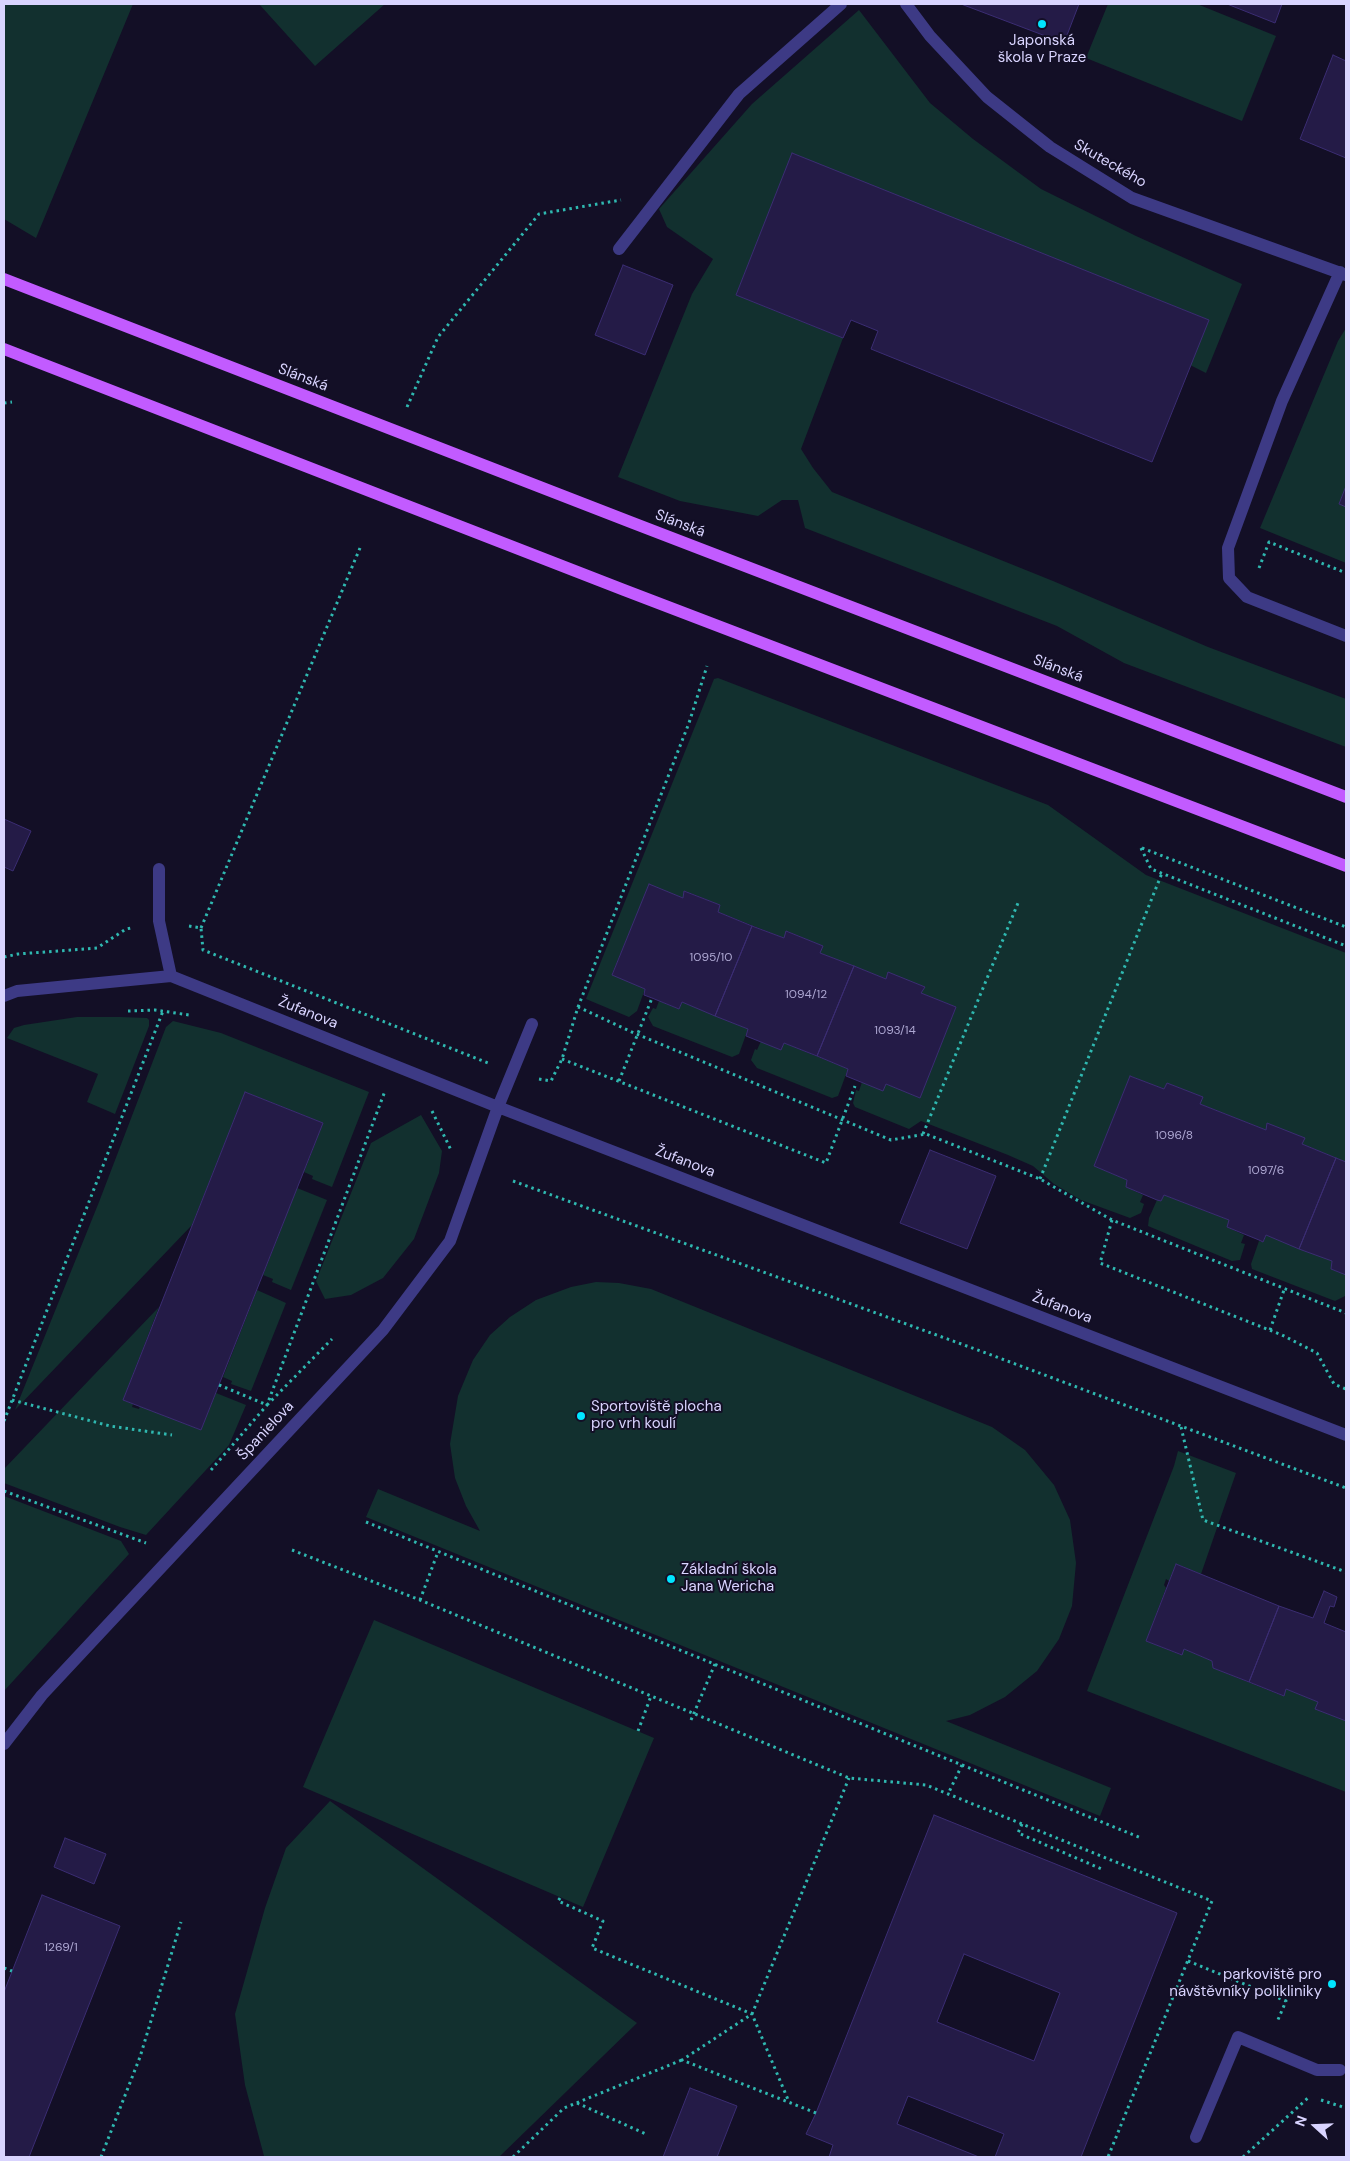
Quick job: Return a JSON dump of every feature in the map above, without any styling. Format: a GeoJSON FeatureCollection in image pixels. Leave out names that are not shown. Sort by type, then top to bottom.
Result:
{"type":"FeatureCollection","features":[{"type":"Feature","properties":{"kind":"main road","name":"Slánská"},"geometry":{"type":"LineString","coordinates":[[4,278],[624,520],[1346,798]]}},
{"type":"Feature","properties":{"kind":"main road"},"geometry":{"type":"LineString","coordinates":[[4,349],[633,594],[1346,866]]}},
{"type":"Feature","properties":{"kind":"street"},"geometry":{"type":"LineString","coordinates":[[619,249],[740,94],[841,4]]}},
{"type":"Feature","properties":{"kind":"street","name":"Skuteckého"},"geometry":{"type":"LineString","coordinates":[[906,4],[930,36],[987,97],[1050,147],[1074,163],[1132,198],[1343,273]]}},
{"type":"Feature","properties":{"kind":"street"},"geometry":{"type":"LineString","coordinates":[[1343,273],[1282,401],[1228,548],[1229,578],[1247,597],[1346,636]]}},
{"type":"Feature","properties":{"kind":"street"},"geometry":{"type":"LineString","coordinates":[[160,869],[159,921],[171,976]]}},
{"type":"Feature","properties":{"kind":"street","name":"Žufanova"},"geometry":{"type":"LineString","coordinates":[[4,996],[17,991],[171,976],[498,1107],[1346,1435]]}},
{"type":"Feature","properties":{"kind":"street","name":"Španielova"},"geometry":{"type":"LineString","coordinates":[[4,1744],[42,1695],[383,1330],[450,1240],[498,1107],[532,1024]]}},
{"type":"Feature","properties":{"kind":"street"},"geometry":{"type":"LineString","coordinates":[[1196,2137],[1238,2037],[1317,2070],[1340,2070]]}},
{"type":"Feature","properties":{"kind":"path"},"geometry":{"type":"LineString","coordinates":[[407,407],[438,337],[540,214],[664,193]]}},
{"type":"Feature","properties":{"kind":"path"},"geometry":{"type":"LineString","coordinates":[[4,403],[12,402]]}},
{"type":"Feature","properties":{"kind":"path"},"geometry":{"type":"LineString","coordinates":[[1247,597],[1269,542],[1346,573]]}},
{"type":"Feature","properties":{"kind":"path"},"geometry":{"type":"LineString","coordinates":[[201,928],[360,548]]}},
{"type":"Feature","properties":{"kind":"path"},"geometry":{"type":"LineString","coordinates":[[512,1072],[551,1082],[562,1059],[578,1007],[689,723],[707,666]]}},
{"type":"Feature","properties":{"kind":"path"},"geometry":{"type":"LineString","coordinates":[[1346,926],[1141,848],[1151,870],[1346,946]]}},
{"type":"Feature","properties":{"kind":"path"},"geometry":{"type":"LineString","coordinates":[[1040,1180],[1162,873]]}},
{"type":"Feature","properties":{"kind":"path"},"geometry":{"type":"LineString","coordinates":[[923,1134],[1018,903]]}},
{"type":"Feature","properties":{"kind":"path"},"geometry":{"type":"LineString","coordinates":[[619,1081],[652,998]]}},
{"type":"Feature","properties":{"kind":"path"},"geometry":{"type":"LineString","coordinates":[[578,1007],[637,1034],[891,1140],[926,1134],[1040,1180],[1112,1220],[1284,1290],[1346,1313]]}},
{"type":"Feature","properties":{"kind":"path"},"geometry":{"type":"LineString","coordinates":[[126,1011],[163,1011],[191,1016]]}},
{"type":"Feature","properties":{"kind":"path"},"geometry":{"type":"LineString","coordinates":[[4,1421],[163,1011]]}},
{"type":"Feature","properties":{"kind":"path"},"geometry":{"type":"LineString","coordinates":[[562,1059],[826,1163],[855,1086]]}},
{"type":"Feature","properties":{"kind":"path"},"geometry":{"type":"LineString","coordinates":[[376,1087],[393,1094]]}},
{"type":"Feature","properties":{"kind":"path"},"geometry":{"type":"LineString","coordinates":[[268,1405],[385,1091]]}},
{"type":"Feature","properties":{"kind":"path"},"geometry":{"type":"LineString","coordinates":[[425,1108],[433,1111],[451,1148],[449,1157]]}},
{"type":"Feature","properties":{"kind":"path"},"geometry":{"type":"LineString","coordinates":[[513,1181],[986,1353],[1346,1488]]}},
{"type":"Feature","properties":{"kind":"path"},"geometry":{"type":"LineString","coordinates":[[1112,1220],[1100,1263],[1270,1330],[1317,1353],[1334,1384],[1346,1389]]}},
{"type":"Feature","properties":{"kind":"path"},"geometry":{"type":"LineString","coordinates":[[1270,1330],[1284,1290]]}},
{"type":"Feature","properties":{"kind":"path"},"geometry":{"type":"LineString","coordinates":[[210,1470],[268,1405],[334,1338]]}},
{"type":"Feature","properties":{"kind":"path"},"geometry":{"type":"LineString","coordinates":[[219,1385],[268,1405]]}},
{"type":"Feature","properties":{"kind":"path"},"geometry":{"type":"LineString","coordinates":[[12,1400],[110,1426],[172,1435]]}},
{"type":"Feature","properties":{"kind":"path"},"geometry":{"type":"LineString","coordinates":[[1181,1427],[1203,1520],[1346,1572]]}},
{"type":"Feature","properties":{"kind":"path"},"geometry":{"type":"LineString","coordinates":[[4,1491],[146,1543]]}},
{"type":"Feature","properties":{"kind":"path"},"geometry":{"type":"LineString","coordinates":[[366,1522],[1141,1838]]}},
{"type":"Feature","properties":{"kind":"path"},"geometry":{"type":"LineString","coordinates":[[140,1550],[153,1536]]}},
{"type":"Feature","properties":{"kind":"path"},"geometry":{"type":"LineString","coordinates":[[292,1550],[420,1600],[849,1778],[926,1785],[1212,1901],[1108,2157]]}},
{"type":"Feature","properties":{"kind":"path"},"geometry":{"type":"LineString","coordinates":[[420,1600],[438,1552]]}},
{"type":"Feature","properties":{"kind":"path"},"geometry":{"type":"LineString","coordinates":[[692,1720],[715,1664]]}},
{"type":"Feature","properties":{"kind":"path"},"geometry":{"type":"LineString","coordinates":[[638,1731],[651,1696]]}},
{"type":"Feature","properties":{"kind":"path"},"geometry":{"type":"LineString","coordinates":[[948,1794],[962,1765]]}},
{"type":"Feature","properties":{"kind":"path"},"geometry":{"type":"LineString","coordinates":[[512,2157],[564,2108],[682,2060],[752,2014],[849,1778]]}},
{"type":"Feature","properties":{"kind":"path"},"geometry":{"type":"LineString","coordinates":[[1022,1824],[1018,1833],[1104,1870]]}},
{"type":"Feature","properties":{"kind":"path"},"geometry":{"type":"LineString","coordinates":[[560,1898],[558,1902],[603,1921],[592,1948],[752,2014],[790,2103]]}},
{"type":"Feature","properties":{"kind":"path"},"geometry":{"type":"LineString","coordinates":[[101,2157],[140,2057],[181,1922]]}},
{"type":"Feature","properties":{"kind":"path"},"geometry":{"type":"LineString","coordinates":[[1188,1961],[1286,2001],[1266,2050]]}},
{"type":"Feature","properties":{"kind":"path"},"geometry":{"type":"LineString","coordinates":[[4,1968],[12,1971]]}},
{"type":"Feature","properties":{"kind":"path"},"geometry":{"type":"LineString","coordinates":[[682,2060],[816,2113]]}},
{"type":"Feature","properties":{"kind":"path"},"geometry":{"type":"LineString","coordinates":[[1243,2157],[1310,2096]]}},
{"type":"Feature","properties":{"kind":"path"},"geometry":{"type":"LineString","coordinates":[[1319,2098],[1346,2108]]}},
{"type":"Feature","properties":{"kind":"path"},"geometry":{"type":"LineString","coordinates":[[576,2103],[648,2135]]}},
{"type":"Feature","properties":{"kind":"green space"},"geometry":{"type":"Polygon","coordinates":[[[4,4],[133,4],[36,238],[4,219],[4,4]]]}},
{"type":"Feature","properties":{"kind":"green space"},"geometry":{"type":"Polygon","coordinates":[[[259,4],[385,4],[315,66],[259,4]]]}},
{"type":"Feature","properties":{"kind":"green space"},"geometry":{"type":"Polygon","coordinates":[[[1108,4],[1197,4],[1276,36],[1242,121],[1086,58],[1108,4]]]}},
{"type":"Feature","properties":{"kind":"green space"},"geometry":{"type":"Polygon","coordinates":[[[859,10],[930,103],[973,139],[1041,189],[1136,236],[1242,284],[1206,373],[1190,365],[1209,320],[792,154],[736,295],[843,338],[801,449],[813,468],[832,492],[1053,581],[1208,647],[1346,699],[1346,747],[1124,663],[1057,626],[805,528],[798,500],[782,500],[758,516],[680,501],[618,477],[692,294],[713,259],[667,227],[659,209],[752,104],[859,10]]]}},
{"type":"Feature","properties":{"kind":"green space"},"geometry":{"type":"Polygon","coordinates":[[[1346,328],[1346,486],[1339,504],[1346,507],[1346,563],[1260,528],[1338,341],[1346,328]]]}},
{"type":"Feature","properties":{"kind":"green space"},"geometry":{"type":"Polygon","coordinates":[[[718,678],[1048,805],[1146,875],[1346,953],[1346,1162],[1302,1144],[1304,1138],[1266,1130],[1200,1104],[1202,1097],[1167,1083],[1164,1089],[1130,1076],[1094,1166],[1127,1180],[1126,1187],[1143,1195],[1140,1202],[1144,1204],[1141,1213],[1130,1218],[1081,1200],[1054,1184],[1033,1166],[1008,1155],[921,1121],[909,1129],[855,1107],[853,1103],[856,1090],[859,1091],[862,1082],[886,1084],[920,1097],[956,1007],[921,993],[924,987],[888,973],[886,979],[820,953],[822,946],[787,931],[784,938],[718,912],[720,905],[685,891],[683,898],[649,885],[612,974],[645,989],[637,1011],[629,1017],[586,999],[714,679],[718,678]]]}},
{"type":"Feature","properties":{"kind":"green space"},"geometry":{"type":"Polygon","coordinates":[[[659,1001],[679,1009],[682,1002],[748,1029],[739,1054],[732,1057],[653,1026],[648,1017],[653,1008],[656,1009],[659,1001]]]}},
{"type":"Feature","properties":{"kind":"green space"},"geometry":{"type":"Polygon","coordinates":[[[77,1017],[147,1018],[149,1020],[149,1026],[115,1114],[87,1102],[98,1074],[7,1038],[14,1028],[24,1025],[77,1017]]]}},
{"type":"Feature","properties":{"kind":"green space"},"geometry":{"type":"Polygon","coordinates":[[[173,1021],[221,1033],[369,1092],[332,1187],[312,1179],[313,1176],[304,1172],[323,1123],[245,1092],[192,1225],[15,1410],[99,1202],[166,1027],[173,1021]]]}},
{"type":"Feature","properties":{"kind":"green space"},"geometry":{"type":"Polygon","coordinates":[[[761,1041],[781,1050],[784,1043],[848,1069],[838,1096],[832,1098],[757,1068],[751,1060],[755,1049],[757,1050],[761,1041]]]}},
{"type":"Feature","properties":{"kind":"green space"},"geometry":{"type":"Polygon","coordinates":[[[421,1115],[442,1151],[439,1173],[414,1239],[383,1278],[351,1295],[325,1299],[316,1281],[371,1143],[421,1115]]]}},
{"type":"Feature","properties":{"kind":"green space"},"geometry":{"type":"Polygon","coordinates":[[[297,1188],[327,1200],[291,1290],[272,1282],[273,1279],[263,1275],[297,1188]]]}},
{"type":"Feature","properties":{"kind":"green space"},"geometry":{"type":"Polygon","coordinates":[[[1164,1195],[1229,1220],[1227,1227],[1244,1235],[1241,1243],[1245,1244],[1240,1260],[1232,1261],[1148,1226],[1149,1218],[1157,1200],[1161,1201],[1164,1195]]]}},
{"type":"Feature","properties":{"kind":"green space"},"geometry":{"type":"Polygon","coordinates":[[[1266,1235],[1332,1261],[1331,1269],[1346,1275],[1345,1296],[1335,1301],[1252,1269],[1251,1264],[1259,1241],[1263,1242],[1266,1235]]]}},
{"type":"Feature","properties":{"kind":"green space"},"geometry":{"type":"Polygon","coordinates":[[[596,1282],[619,1283],[651,1289],[992,1427],[1025,1450],[1054,1485],[1070,1520],[1076,1563],[1072,1606],[1059,1639],[1037,1671],[1005,1697],[970,1715],[946,1721],[1111,1788],[1100,1816],[366,1517],[378,1489],[480,1531],[466,1506],[455,1478],[450,1444],[458,1396],[473,1360],[490,1335],[510,1317],[536,1300],[571,1287],[596,1282]]]}},
{"type":"Feature","properties":{"kind":"green space"},"geometry":{"type":"Polygon","coordinates":[[[257,1290],[286,1303],[251,1391],[231,1384],[232,1381],[223,1377],[257,1290]]]}},
{"type":"Feature","properties":{"kind":"green space"},"geometry":{"type":"Polygon","coordinates":[[[159,1307],[123,1400],[133,1404],[132,1407],[139,1409],[140,1406],[201,1430],[216,1393],[246,1405],[229,1445],[146,1535],[4,1483],[4,1469],[159,1307]]]}},
{"type":"Feature","properties":{"kind":"green space"},"geometry":{"type":"Polygon","coordinates":[[[1178,1451],[1236,1473],[1201,1574],[1176,1564],[1169,1581],[1166,1579],[1164,1585],[1166,1588],[1146,1641],[1181,1655],[1184,1649],[1212,1661],[1213,1668],[1283,1696],[1286,1689],[1318,1702],[1316,1709],[1346,1721],[1346,1792],[1087,1691],[1174,1466],[1178,1451]]]}},
{"type":"Feature","properties":{"kind":"green space"},"geometry":{"type":"Polygon","coordinates":[[[4,1496],[121,1541],[129,1554],[4,1691],[4,1496]]]}},
{"type":"Feature","properties":{"kind":"green space"},"geometry":{"type":"Polygon","coordinates":[[[374,1620],[654,1738],[583,1907],[303,1787],[374,1620]]]}},
{"type":"Feature","properties":{"kind":"green space"},"geometry":{"type":"Polygon","coordinates":[[[330,1801],[637,2023],[499,2157],[264,2156],[245,2085],[235,2014],[265,1908],[286,1848],[330,1801]]]}},
{"type":"Feature","properties":{"kind":"building","name":"Japonská škola v Praze"},"geometry":{"type":"Polygon","coordinates":[[[961,4],[1079,4],[1064,43],[961,4]]]}},
{"type":"Feature","properties":{"kind":"building"},"geometry":{"type":"Polygon","coordinates":[[[1227,4],[1282,4],[1275,23],[1227,4]]]}},
{"type":"Feature","properties":{"kind":"building"},"geometry":{"type":"Polygon","coordinates":[[[1333,55],[1346,61],[1346,158],[1300,139],[1333,55]]]}},
{"type":"Feature","properties":{"kind":"building"},"geometry":{"type":"Polygon","coordinates":[[[792,153],[1209,320],[1152,462],[871,349],[878,331],[851,320],[843,338],[736,295],[792,153]]]}},
{"type":"Feature","properties":{"kind":"building"},"geometry":{"type":"Polygon","coordinates":[[[623,265],[673,285],[645,355],[595,335],[623,265]]]}},
{"type":"Feature","properties":{"kind":"building"},"geometry":{"type":"Polygon","coordinates":[[[1346,486],[1346,507],[1339,504],[1346,486]]]}},
{"type":"Feature","properties":{"kind":"building"},"geometry":{"type":"Polygon","coordinates":[[[4,819],[31,831],[13,871],[4,867],[4,819]]]}},
{"type":"Feature","properties":{"kind":"building"},"geometry":{"type":"Polygon","coordinates":[[[649,884],[683,898],[684,891],[720,905],[718,912],[752,926],[715,1016],[682,1002],[679,1009],[644,995],[645,989],[612,975],[649,884]]]}},
{"type":"Feature","properties":{"kind":"building"},"geometry":{"type":"Polygon","coordinates":[[[752,926],[784,938],[786,931],[823,946],[820,953],[854,966],[817,1056],[784,1043],[781,1050],[746,1036],[748,1029],[715,1016],[752,926]]]}},
{"type":"Feature","properties":{"kind":"building"},"geometry":{"type":"Polygon","coordinates":[[[854,966],[886,979],[888,972],[925,987],[921,993],[956,1007],[920,1098],[886,1084],[883,1091],[846,1076],[848,1069],[817,1056],[854,966]]]}},
{"type":"Feature","properties":{"kind":"building"},"geometry":{"type":"Polygon","coordinates":[[[1130,1076],[1164,1089],[1167,1083],[1203,1097],[1200,1104],[1266,1130],[1267,1123],[1305,1138],[1302,1144],[1336,1158],[1299,1249],[1266,1235],[1263,1242],[1227,1227],[1229,1220],[1164,1195],[1161,1201],[1157,1200],[1126,1187],[1127,1180],[1094,1166],[1130,1076]]]}},
{"type":"Feature","properties":{"kind":"building"},"geometry":{"type":"Polygon","coordinates":[[[245,1092],[323,1123],[201,1430],[123,1400],[245,1092]]]}},
{"type":"Feature","properties":{"kind":"building"},"geometry":{"type":"Polygon","coordinates":[[[930,1150],[996,1176],[967,1249],[900,1223],[930,1150]]]}},
{"type":"Feature","properties":{"kind":"building"},"geometry":{"type":"Polygon","coordinates":[[[1336,1158],[1346,1162],[1346,1275],[1331,1269],[1332,1261],[1299,1249],[1336,1158]]]}},
{"type":"Feature","properties":{"kind":"building"},"geometry":{"type":"Polygon","coordinates":[[[1176,1564],[1279,1606],[1249,1682],[1213,1668],[1212,1661],[1184,1649],[1182,1655],[1146,1641],[1176,1564]]]}},
{"type":"Feature","properties":{"kind":"building"},"geometry":{"type":"Polygon","coordinates":[[[1324,1591],[1337,1597],[1334,1607],[1330,1606],[1324,1623],[1346,1632],[1346,1721],[1315,1709],[1318,1702],[1286,1689],[1284,1696],[1249,1682],[1279,1606],[1313,1618],[1324,1591]]]}},
{"type":"Feature","properties":{"kind":"building"},"geometry":{"type":"Polygon","coordinates":[[[934,1815],[1177,1913],[1081,2157],[995,2157],[1004,2134],[908,2096],[897,2124],[979,2157],[829,2157],[833,2145],[806,2134],[934,1815]],[[964,1954],[937,2022],[1034,2061],[1060,1993],[964,1954]]]}},
{"type":"Feature","properties":{"kind":"building"},"geometry":{"type":"Polygon","coordinates":[[[65,1838],[106,1854],[94,1884],[54,1867],[65,1838]]]}},
{"type":"Feature","properties":{"kind":"building"},"geometry":{"type":"Polygon","coordinates":[[[42,1895],[120,1926],[29,2157],[4,2157],[4,1992],[42,1895]]]}},
{"type":"Feature","properties":{"kind":"building"},"geometry":{"type":"Polygon","coordinates":[[[690,2088],[737,2106],[717,2157],[663,2157],[690,2088]]]}},
{"type":"Feature","properties":{"kind":"place","name":"Japonská škola v Praze"},"geometry":{"type":"Point","coordinates":[1042,24]}},
{"type":"Feature","properties":{"kind":"place","name":"Sportoviště plocha pro vrh koulí"},"geometry":{"type":"Point","coordinates":[581,1416]}},
{"type":"Feature","properties":{"kind":"place","name":"Základní škola Jana Wericha"},"geometry":{"type":"Point","coordinates":[671,1579]}},
{"type":"Feature","properties":{"kind":"place","name":"parkoviště pro návštěvníky polikliniky"},"geometry":{"type":"Point","coordinates":[1332,1984]}}]}
